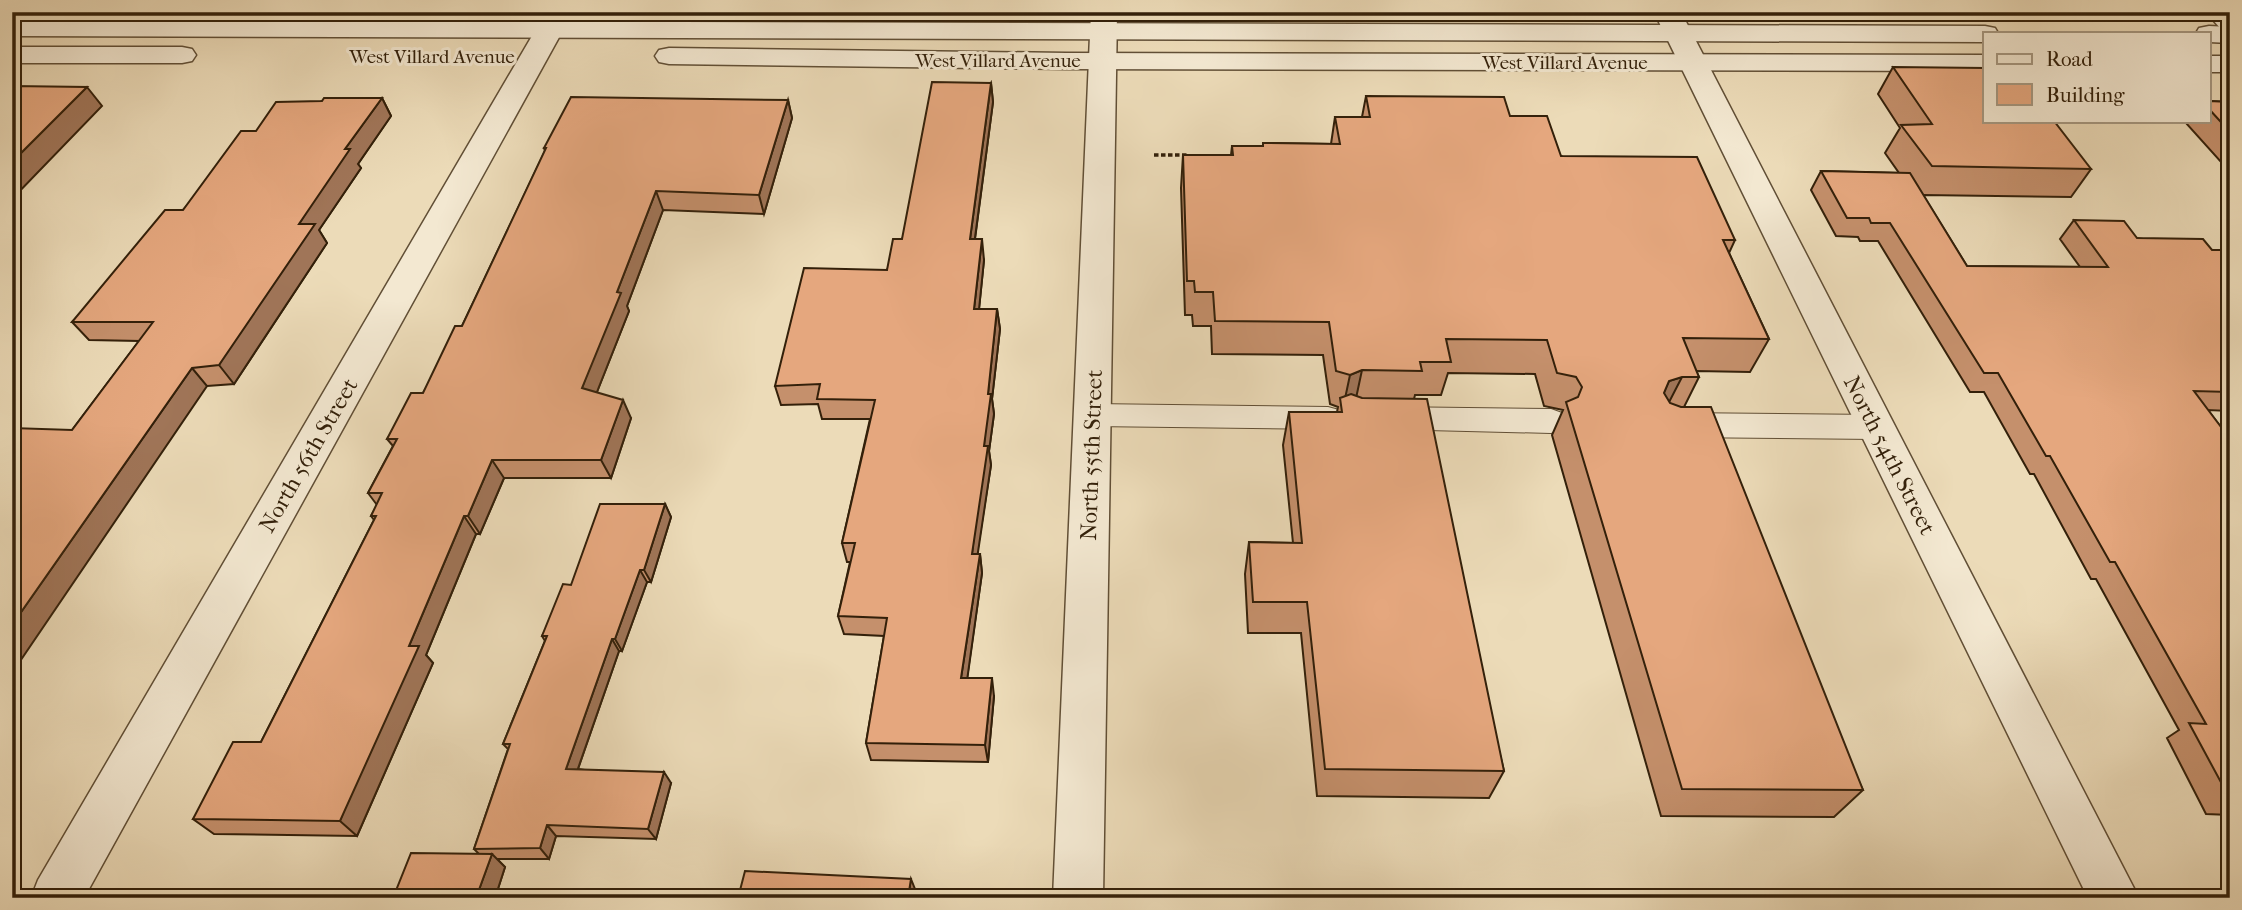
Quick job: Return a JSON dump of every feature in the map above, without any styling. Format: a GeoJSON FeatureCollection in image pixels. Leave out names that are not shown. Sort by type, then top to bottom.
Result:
{"type":"FeatureCollection","features":[{"type":"Feature","properties":{"kind":"street"},"geometry":{"type":"LineString","coordinates":[[2219,12],[2230,22]]}},
{"type":"Feature","properties":{"kind":"street","name":"West Villard Avenue"},"geometry":{"type":"LineString","coordinates":[[12,28],[1103,35],[1983,34]]}},
{"type":"Feature","properties":{"kind":"street","name":"West Villard Avenue"},"geometry":{"type":"LineString","coordinates":[[496,56],[549,32]]}},
{"type":"Feature","properties":{"kind":"street","name":"North 56th Street"},"geometry":{"type":"LineString","coordinates":[[56,898],[549,32]]}},
{"type":"Feature","properties":{"kind":"street"},"geometry":{"type":"LineString","coordinates":[[2210,34],[2230,35]]}},
{"type":"Feature","properties":{"kind":"street","name":"North 55th Street"},"geometry":{"type":"LineString","coordinates":[[1078,898],[1103,35]]}},
{"type":"Feature","properties":{"kind":"street","name":"West Villard Avenue"},"geometry":{"type":"LineString","coordinates":[[1679,36],[1983,63]]}},
{"type":"Feature","properties":{"kind":"street","name":"North 54th Street"},"geometry":{"type":"LineString","coordinates":[[1679,36],[2114,898]]}},
{"type":"Feature","properties":{"kind":"street"},"geometry":{"type":"LineString","coordinates":[[12,55],[206,55]]}},
{"type":"Feature","properties":{"kind":"street"},"geometry":{"type":"LineString","coordinates":[[2210,64],[2230,64]]}},
{"type":"Feature","properties":{"kind":"lane"},"geometry":{"type":"LineString","coordinates":[[1092,415],[1552,421]]}},
{"type":"Feature","properties":{"kind":"lane"},"geometry":{"type":"LineString","coordinates":[[1665,425],[1876,426]]}},
{"type":"Feature","properties":{"kind":"path"},"geometry":{"type":"LineString","coordinates":[[1154,155],[1194,155]]}},
{"type":"Feature","properties":{"kind":"building"},"geometry":{"type":"Polygon","coordinates":[[[1893,67],[1983,68],[1983,122],[2055,122],[2091,169],[1932,166],[1901,125],[1932,124],[1893,67]]]}},
{"type":"Feature","properties":{"kind":"building"},"geometry":{"type":"Polygon","coordinates":[[[932,82],[991,83],[970,239],[982,239],[974,309],[997,309],[984,446],[988,446],[972,554],[980,554],[961,678],[992,678],[985,745],[866,743],[887,618],[838,616],[855,543],[842,543],[875,400],[817,399],[820,384],[775,386],[804,268],[887,270],[893,239],[902,239],[932,82]]]}},
{"type":"Feature","properties":{"kind":"building"},"geometry":{"type":"Polygon","coordinates":[[[12,86],[87,87],[12,162],[12,86]]]}},
{"type":"Feature","properties":{"kind":"building"},"geometry":{"type":"Polygon","coordinates":[[[1366,96],[1504,97],[1510,116],[1547,116],[1561,156],[1697,157],[1735,240],[1723,240],[1769,339],[1683,338],[1699,377],[1682,377],[1669,381],[1664,393],[1670,403],[1681,407],[1711,407],[1863,790],[1682,789],[1566,402],[1578,397],[1582,387],[1576,377],[1557,373],[1547,340],[1446,339],[1451,362],[1420,362],[1422,371],[1362,370],[1350,375],[1336,371],[1329,322],[1215,321],[1213,292],[1195,292],[1194,281],[1187,281],[1183,155],[1233,155],[1232,146],[1263,146],[1263,143],[1340,144],[1335,117],[1370,117],[1366,96]]]}},
{"type":"Feature","properties":{"kind":"building"},"geometry":{"type":"Polygon","coordinates":[[[571,97],[788,100],[759,195],[656,191],[617,292],[621,293],[582,388],[623,400],[601,460],[492,460],[468,516],[464,516],[409,646],[419,646],[340,821],[193,819],[233,742],[261,742],[376,516],[371,516],[382,493],[368,493],[397,439],[387,439],[411,393],[423,393],[455,326],[462,326],[544,148],[571,97]]]}},
{"type":"Feature","properties":{"kind":"building"},"geometry":{"type":"Polygon","coordinates":[[[324,98],[382,98],[345,149],[350,149],[299,224],[315,224],[219,365],[192,368],[12,625],[12,428],[72,430],[153,322],[72,322],[165,210],[183,210],[241,131],[256,131],[276,102],[322,101],[324,98]]]}},
{"type":"Feature","properties":{"kind":"building"},"geometry":{"type":"Polygon","coordinates":[[[2210,101],[2230,102],[2230,132],[2210,110],[2210,101]]]}},
{"type":"Feature","properties":{"kind":"building"},"geometry":{"type":"Polygon","coordinates":[[[1821,171],[1910,173],[1967,266],[2108,267],[2074,220],[2124,221],[2137,238],[2203,239],[2212,250],[2230,250],[2230,392],[2194,391],[2230,439],[2230,484],[2227,484],[2230,487],[2230,799],[2189,723],[2206,724],[2115,562],[2110,562],[2050,456],[2046,456],[1998,373],[1984,373],[1890,223],[1871,223],[1869,218],[1847,218],[1821,171]]]}},
{"type":"Feature","properties":{"kind":"building"},"geometry":{"type":"Polygon","coordinates":[[[1351,394],[1362,398],[1427,399],[1504,771],[1325,769],[1307,602],[1253,602],[1249,542],[1302,543],[1289,412],[1342,412],[1340,398],[1351,394]]]}},
{"type":"Feature","properties":{"kind":"building"},"geometry":{"type":"Polygon","coordinates":[[[600,504],[665,504],[644,570],[640,570],[615,639],[612,639],[566,769],[664,772],[648,829],[547,825],[540,848],[474,849],[510,744],[503,744],[547,636],[542,636],[563,584],[571,585],[600,504]]]}},
{"type":"Feature","properties":{"kind":"building"},"geometry":{"type":"Polygon","coordinates":[[[411,853],[492,854],[476,898],[393,898],[411,853]]]}},
{"type":"Feature","properties":{"kind":"building"},"geometry":{"type":"Polygon","coordinates":[[[745,871],[911,879],[908,898],[738,898],[745,871]]]}}]}
